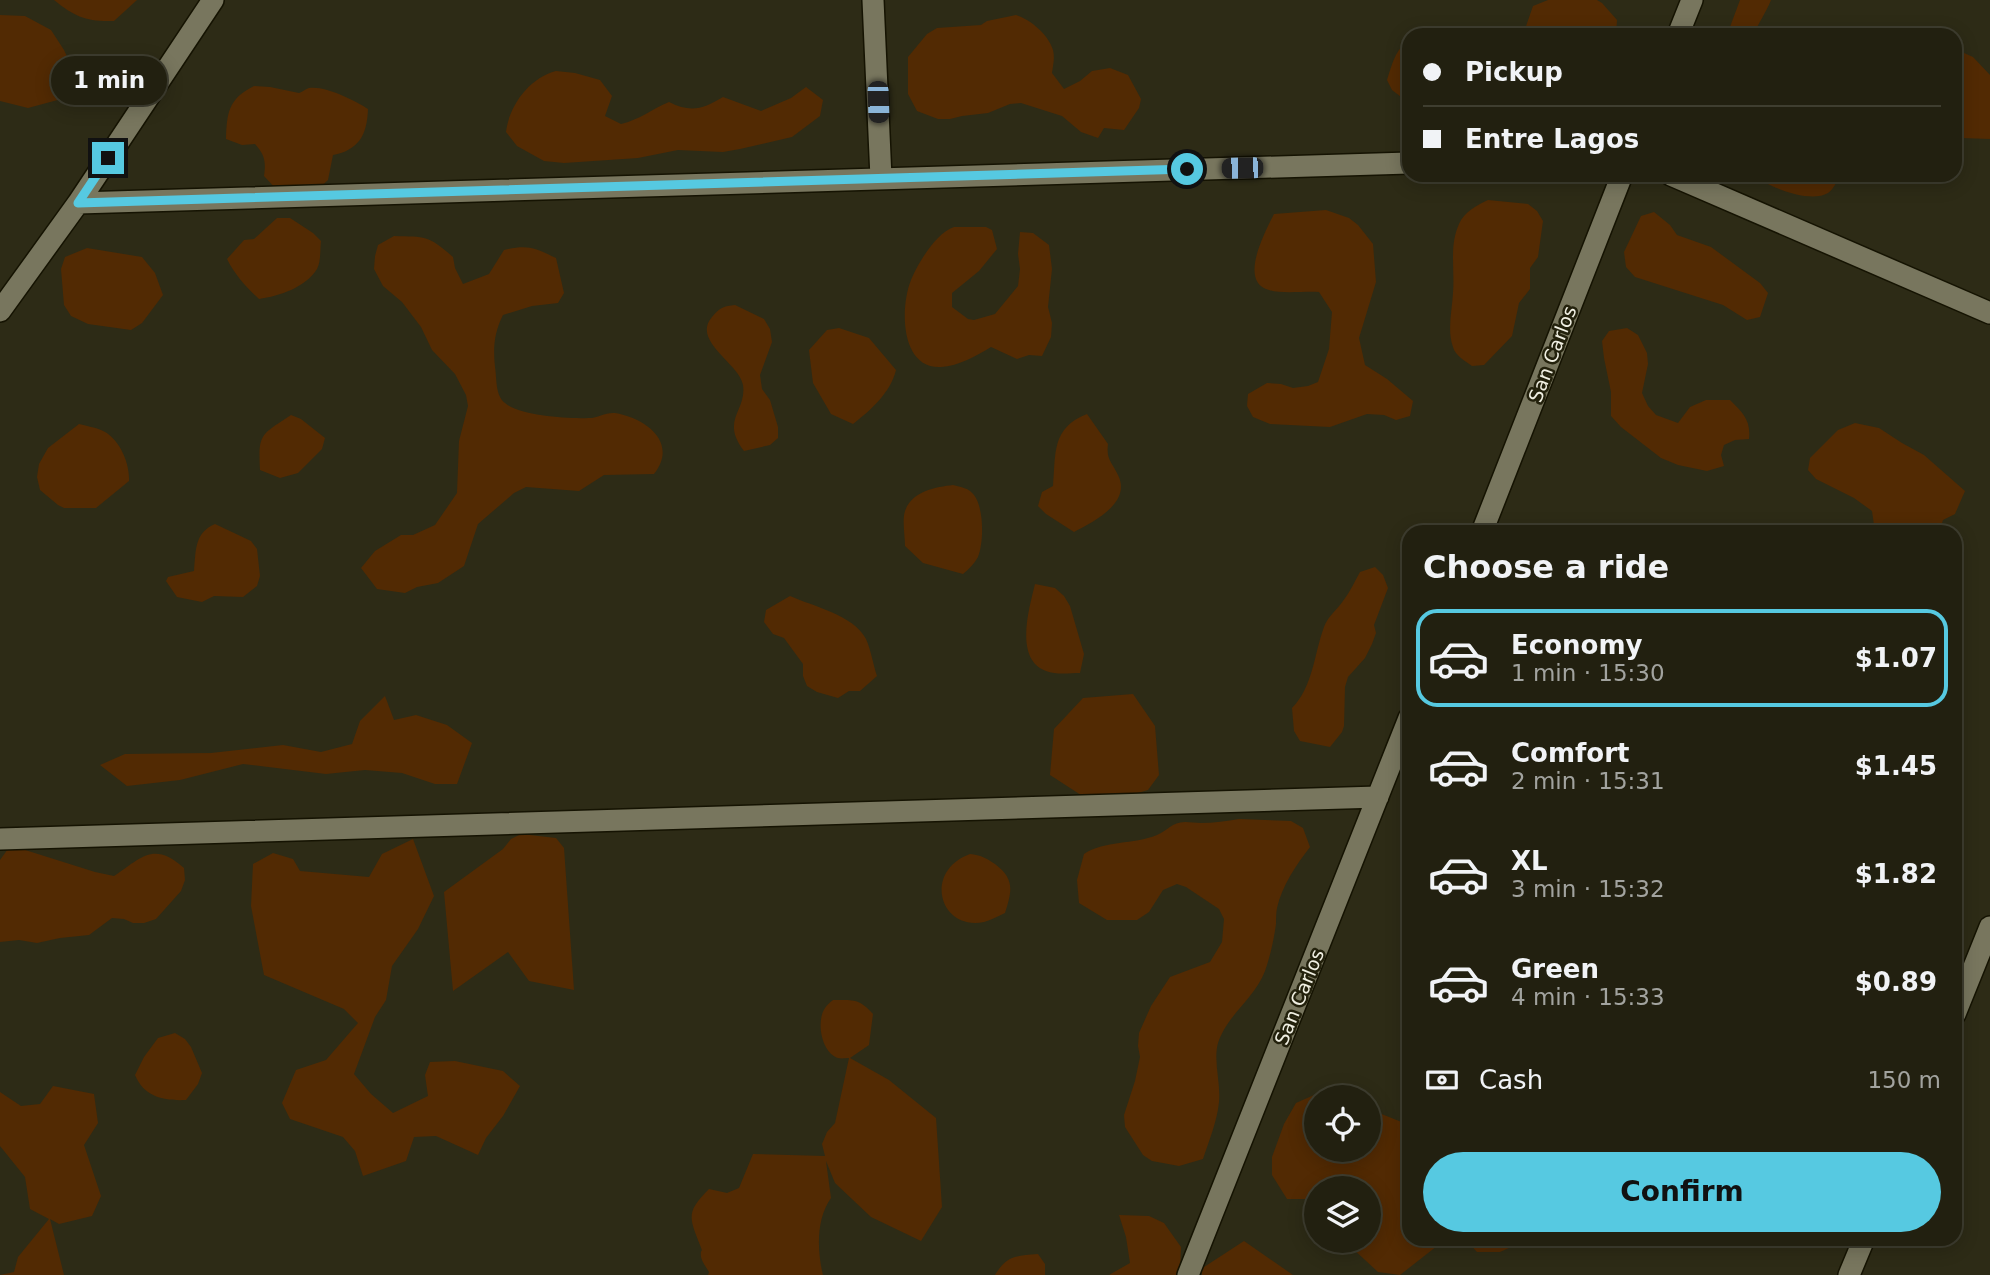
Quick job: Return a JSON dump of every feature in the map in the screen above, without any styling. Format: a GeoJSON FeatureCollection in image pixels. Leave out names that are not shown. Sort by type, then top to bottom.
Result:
{"type":"FeatureCollection","features":[{"type":"Feature","properties":{"kind":"street"},"geometry":{"type":"LineString","coordinates":[[0,311],[78,203],[213,0]]}},
{"type":"Feature","properties":{"kind":"street"},"geometry":{"type":"LineString","coordinates":[[873,0],[881,178]]}},
{"type":"Feature","properties":{"kind":"street"},"geometry":{"type":"LineString","coordinates":[[1681,28],[1692,0]]}},
{"type":"Feature","properties":{"kind":"street"},"geometry":{"type":"LineString","coordinates":[[78,203],[1402,163]]}},
{"type":"Feature","properties":{"kind":"street","name":"San Carlos"},"geometry":{"type":"LineString","coordinates":[[1485,525],[1619,182]]}},
{"type":"Feature","properties":{"kind":"street"},"geometry":{"type":"LineString","coordinates":[[1687,182],[1990,313]]}},
{"type":"Feature","properties":{"kind":"street","name":"San Carlos"},"geometry":{"type":"LineString","coordinates":[[1188,1275],[1402,736]]}},
{"type":"Feature","properties":{"kind":"street"},"geometry":{"type":"LineString","coordinates":[[0,839],[1378,797]]}},
{"type":"Feature","properties":{"kind":"street"},"geometry":{"type":"LineString","coordinates":[[1962,997],[1990,927]]}},
{"type":"Feature","properties":{"kind":"street"},"geometry":{"type":"LineString","coordinates":[[1849,1275],[1861,1246]]}},
{"type":"Feature","properties":{"kind":"shaded area"},"geometry":{"type":"Polygon","coordinates":[[[54,0],[137,0],[114,21],[105,21],[82,17],[68,11],[54,0]]]}},
{"type":"Feature","properties":{"kind":"shaded area"},"geometry":{"type":"Polygon","coordinates":[[[1548,0],[1597,0],[1617,20],[1616,28],[1525,28],[1533,6],[1548,0]]]}},
{"type":"Feature","properties":{"kind":"shaded area"},"geometry":{"type":"Polygon","coordinates":[[[1740,0],[1771,0],[1757,28],[1730,28],[1740,0]]]}},
{"type":"Feature","properties":{"kind":"shaded area"},"geometry":{"type":"Polygon","coordinates":[[[0,15],[25,16],[51,30],[77,78],[65,98],[28,108],[0,101],[0,15]]]}},
{"type":"Feature","properties":{"kind":"shaded area"},"geometry":{"type":"Polygon","coordinates":[[[1016,15],[1033,24],[1051,44],[1054,53],[1052,73],[1064,89],[1092,71],[1110,68],[1128,75],[1141,99],[1139,108],[1124,130],[1104,128],[1098,138],[1081,132],[1062,116],[1021,103],[1010,104],[988,113],[950,119],[938,119],[917,111],[908,94],[908,57],[927,34],[937,28],[981,25],[987,21],[1016,15]]]}},
{"type":"Feature","properties":{"kind":"shaded area"},"geometry":{"type":"Polygon","coordinates":[[[1402,47],[1402,98],[1392,90],[1387,80],[1402,47]]]}},
{"type":"Feature","properties":{"kind":"shaded area"},"geometry":{"type":"Polygon","coordinates":[[[1962,53],[1973,57],[1990,75],[1990,139],[1962,138],[1962,53]]]}},
{"type":"Feature","properties":{"kind":"shaded area"},"geometry":{"type":"Polygon","coordinates":[[[556,71],[600,80],[612,96],[605,116],[621,124],[669,102],[684,108],[697,108],[723,97],[761,111],[791,98],[806,87],[823,100],[820,116],[792,137],[740,149],[723,152],[678,150],[638,158],[564,163],[544,161],[517,146],[506,132],[511,112],[522,94],[537,80],[556,71]]]}},
{"type":"Feature","properties":{"kind":"shaded area"},"geometry":{"type":"Polygon","coordinates":[[[254,86],[299,93],[309,88],[323,89],[368,109],[366,126],[360,140],[342,153],[333,155],[328,180],[314,193],[276,189],[264,176],[264,159],[255,144],[242,145],[226,139],[227,122],[234,102],[254,86]]]}},
{"type":"Feature","properties":{"kind":"shaded area"},"geometry":{"type":"Polygon","coordinates":[[[1766,182],[1836,182],[1828,193],[1811,197],[1790,193],[1766,182]]]}},
{"type":"Feature","properties":{"kind":"shaded area"},"geometry":{"type":"Polygon","coordinates":[[[1488,200],[1528,204],[1537,211],[1543,221],[1538,257],[1530,268],[1530,289],[1519,303],[1512,336],[1484,365],[1472,366],[1456,353],[1451,341],[1453,249],[1461,220],[1471,209],[1488,200]]]}},
{"type":"Feature","properties":{"kind":"shaded area"},"geometry":{"type":"Polygon","coordinates":[[[1326,210],[1349,218],[1373,244],[1376,282],[1359,338],[1365,365],[1413,401],[1410,416],[1396,420],[1384,415],[1367,414],[1330,427],[1270,424],[1253,417],[1247,406],[1248,394],[1267,383],[1293,388],[1318,382],[1329,349],[1332,312],[1319,292],[1274,291],[1260,285],[1255,277],[1255,267],[1260,244],[1274,214],[1326,210]]]}},
{"type":"Feature","properties":{"kind":"shaded area"},"geometry":{"type":"Polygon","coordinates":[[[1654,212],[1670,225],[1677,235],[1711,247],[1760,283],[1768,293],[1760,317],[1747,320],[1723,305],[1635,277],[1626,267],[1624,252],[1641,216],[1654,212]]]}},
{"type":"Feature","properties":{"kind":"shaded area"},"geometry":{"type":"Polygon","coordinates":[[[277,218],[290,218],[321,241],[319,263],[312,275],[299,286],[259,299],[241,280],[227,259],[244,240],[254,239],[277,218]]]}},
{"type":"Feature","properties":{"kind":"shaded area"},"geometry":{"type":"Polygon","coordinates":[[[954,227],[986,227],[992,230],[997,249],[979,271],[952,293],[952,307],[968,319],[995,314],[1018,286],[1020,232],[1033,233],[1049,245],[1052,269],[1048,307],[1052,323],[1051,337],[1042,356],[1029,355],[1017,359],[991,347],[967,360],[948,366],[927,365],[917,358],[907,334],[907,292],[928,249],[941,235],[954,227]]]}},
{"type":"Feature","properties":{"kind":"shaded area"},"geometry":{"type":"Polygon","coordinates":[[[394,236],[420,237],[438,245],[453,257],[463,284],[489,274],[504,250],[531,248],[556,258],[564,293],[558,303],[532,306],[503,315],[500,322],[494,353],[497,386],[502,400],[521,411],[545,416],[589,418],[615,413],[626,416],[637,420],[655,433],[663,452],[654,474],[604,475],[579,491],[526,487],[514,493],[478,524],[464,566],[438,583],[417,587],[405,593],[377,589],[361,568],[375,551],[401,535],[413,535],[435,525],[457,493],[459,441],[468,406],[466,395],[455,374],[432,350],[421,327],[402,302],[383,286],[374,269],[378,245],[394,236]]]}},
{"type":"Feature","properties":{"kind":"shaded area"},"geometry":{"type":"Polygon","coordinates":[[[87,248],[142,257],[155,273],[163,295],[142,323],[131,330],[88,324],[71,316],[64,305],[61,269],[65,257],[87,248]]]}},
{"type":"Feature","properties":{"kind":"shaded area"},"geometry":{"type":"Polygon","coordinates":[[[735,305],[764,319],[770,329],[772,342],[760,375],[762,389],[770,400],[778,427],[778,438],[770,445],[744,451],[734,431],[743,385],[734,369],[712,344],[707,326],[722,308],[735,305]]]}},
{"type":"Feature","properties":{"kind":"shaded area"},"geometry":{"type":"Polygon","coordinates":[[[839,328],[869,338],[896,370],[885,393],[853,424],[831,414],[813,383],[809,350],[827,330],[839,328]]]}},
{"type":"Feature","properties":{"kind":"shaded area"},"geometry":{"type":"Polygon","coordinates":[[[1627,328],[1638,335],[1647,353],[1648,364],[1642,393],[1656,415],[1678,423],[1690,407],[1706,400],[1730,400],[1742,413],[1749,427],[1749,439],[1735,440],[1724,445],[1721,455],[1724,466],[1707,471],[1678,465],[1661,458],[1611,416],[1611,392],[1602,341],[1609,331],[1627,328]]]}},
{"type":"Feature","properties":{"kind":"shaded area"},"geometry":{"type":"Polygon","coordinates":[[[1087,414],[1108,444],[1109,457],[1121,485],[1120,494],[1108,510],[1074,532],[1038,506],[1042,492],[1053,486],[1061,434],[1075,420],[1087,414]]]}},
{"type":"Feature","properties":{"kind":"shaded area"},"geometry":{"type":"Polygon","coordinates":[[[291,415],[301,419],[325,438],[322,449],[298,473],[280,478],[260,470],[261,442],[267,431],[291,415]]]}},
{"type":"Feature","properties":{"kind":"shaded area"},"geometry":{"type":"Polygon","coordinates":[[[1855,423],[1879,428],[1924,455],[1965,491],[1955,514],[1943,520],[1941,525],[1874,525],[1872,511],[1854,498],[1816,479],[1808,470],[1810,458],[1838,430],[1855,423]]]}},
{"type":"Feature","properties":{"kind":"shaded area"},"geometry":{"type":"Polygon","coordinates":[[[79,424],[101,430],[113,438],[128,466],[129,481],[96,508],[64,508],[58,505],[40,490],[37,477],[39,464],[48,448],[79,424]]]}},
{"type":"Feature","properties":{"kind":"shaded area"},"geometry":{"type":"Polygon","coordinates":[[[953,485],[972,493],[981,516],[980,551],[963,574],[923,563],[905,546],[904,519],[908,504],[925,491],[953,485]]]}},
{"type":"Feature","properties":{"kind":"shaded area"},"geometry":{"type":"Polygon","coordinates":[[[215,524],[251,541],[257,549],[260,576],[257,586],[243,597],[214,596],[202,602],[177,597],[166,581],[168,577],[194,571],[200,538],[203,532],[215,524]]]}},
{"type":"Feature","properties":{"kind":"shaded area"},"geometry":{"type":"Polygon","coordinates":[[[1375,567],[1383,575],[1388,588],[1374,625],[1376,633],[1372,644],[1365,658],[1348,677],[1342,732],[1330,747],[1300,741],[1294,731],[1292,708],[1309,680],[1324,627],[1360,572],[1375,567]]]}},
{"type":"Feature","properties":{"kind":"shaded area"},"geometry":{"type":"Polygon","coordinates":[[[1035,584],[1055,588],[1070,606],[1084,654],[1080,673],[1046,671],[1036,665],[1030,656],[1026,632],[1035,584]]]}},
{"type":"Feature","properties":{"kind":"shaded area"},"geometry":{"type":"Polygon","coordinates":[[[790,596],[842,617],[860,631],[868,643],[877,676],[860,691],[849,691],[838,698],[807,686],[803,676],[803,664],[784,638],[773,634],[764,622],[766,610],[790,596]]]}},
{"type":"Feature","properties":{"kind":"shaded area"},"geometry":{"type":"Polygon","coordinates":[[[1133,694],[1155,726],[1159,775],[1148,790],[1114,800],[1084,797],[1050,775],[1054,729],[1083,698],[1133,694]]]}},
{"type":"Feature","properties":{"kind":"shaded area"},"geometry":{"type":"Polygon","coordinates":[[[385,696],[394,720],[416,715],[447,725],[472,743],[457,784],[435,784],[402,773],[365,770],[326,774],[243,764],[180,780],[127,786],[100,765],[125,754],[211,753],[283,745],[321,752],[352,744],[360,721],[385,696]]]}},
{"type":"Feature","properties":{"kind":"shaded area"},"geometry":{"type":"Polygon","coordinates":[[[1239,819],[1291,821],[1303,828],[1310,847],[1290,876],[1279,900],[1272,948],[1265,971],[1255,990],[1222,1033],[1218,1043],[1216,1057],[1219,1102],[1203,1159],[1179,1166],[1152,1161],[1143,1155],[1125,1127],[1124,1115],[1140,1057],[1139,1033],[1151,1006],[1170,977],[1210,962],[1222,942],[1224,919],[1219,909],[1177,884],[1163,890],[1149,912],[1137,920],[1107,920],[1079,903],[1077,880],[1084,854],[1092,850],[1148,838],[1180,822],[1211,823],[1239,819]]]}},
{"type":"Feature","properties":{"kind":"shaded area"},"geometry":{"type":"Polygon","coordinates":[[[521,834],[556,838],[564,848],[574,990],[529,981],[508,952],[453,991],[444,892],[521,834]]]}},
{"type":"Feature","properties":{"kind":"shaded area"},"geometry":{"type":"Polygon","coordinates":[[[413,839],[434,896],[418,929],[392,966],[386,1000],[375,1017],[354,1074],[371,1094],[393,1113],[428,1096],[425,1075],[430,1062],[455,1061],[503,1071],[520,1086],[478,1155],[436,1136],[414,1137],[406,1161],[363,1176],[355,1151],[343,1137],[290,1119],[282,1103],[296,1070],[326,1060],[358,1023],[344,1009],[264,975],[251,906],[253,864],[273,853],[293,859],[300,871],[369,877],[382,854],[413,839]]]}},
{"type":"Feature","properties":{"kind":"shaded area"},"geometry":{"type":"Polygon","coordinates":[[[10,846],[114,876],[148,855],[164,855],[184,868],[185,880],[181,891],[156,919],[133,923],[112,918],[89,935],[37,943],[19,940],[0,942],[0,860],[10,846]]]}},
{"type":"Feature","properties":{"kind":"shaded area"},"geometry":{"type":"Polygon","coordinates":[[[970,854],[995,864],[1009,880],[1009,898],[1005,913],[984,922],[969,922],[956,918],[947,909],[942,898],[946,873],[955,862],[970,854]]]}},
{"type":"Feature","properties":{"kind":"shaded area"},"geometry":{"type":"Polygon","coordinates":[[[833,1000],[855,1001],[873,1014],[869,1045],[850,1058],[889,1080],[936,1118],[942,1207],[921,1241],[871,1217],[835,1183],[826,1161],[831,1198],[820,1225],[823,1275],[708,1275],[692,1215],[696,1204],[709,1189],[727,1193],[739,1188],[753,1154],[825,1156],[822,1144],[835,1123],[849,1058],[832,1055],[822,1036],[822,1014],[833,1000]]]}},
{"type":"Feature","properties":{"kind":"shaded area"},"geometry":{"type":"Polygon","coordinates":[[[175,1033],[191,1047],[202,1073],[198,1084],[186,1100],[170,1100],[149,1093],[135,1075],[158,1038],[175,1033]]]}},
{"type":"Feature","properties":{"kind":"shaded area"},"geometry":{"type":"Polygon","coordinates":[[[53,1086],[94,1094],[98,1123],[84,1145],[101,1196],[92,1216],[59,1224],[50,1219],[64,1275],[0,1275],[14,1272],[18,1257],[49,1219],[30,1209],[25,1177],[0,1146],[0,1092],[21,1106],[40,1104],[53,1086]]]}},
{"type":"Feature","properties":{"kind":"shaded area"},"geometry":{"type":"Polygon","coordinates":[[[1304,1099],[1304,1162],[1381,1162],[1381,1114],[1402,1122],[1402,1246],[1437,1246],[1400,1275],[1378,1272],[1357,1253],[1381,1253],[1381,1176],[1304,1176],[1304,1199],[1287,1199],[1272,1175],[1272,1157],[1284,1124],[1296,1103],[1304,1099]]]}},
{"type":"Feature","properties":{"kind":"shaded area"},"geometry":{"type":"Polygon","coordinates":[[[1119,1215],[1149,1216],[1164,1223],[1181,1247],[1180,1273],[1109,1275],[1130,1263],[1119,1215]]]}},
{"type":"Feature","properties":{"kind":"shaded area"},"geometry":{"type":"Polygon","coordinates":[[[1244,1241],[1293,1275],[1202,1275],[1201,1269],[1244,1241]]]}},
{"type":"Feature","properties":{"kind":"shaded area"},"geometry":{"type":"Polygon","coordinates":[[[1471,1246],[1513,1246],[1500,1252],[1477,1252],[1471,1246]]]}},
{"type":"Feature","properties":{"kind":"shaded area"},"geometry":{"type":"Polygon","coordinates":[[[1038,1254],[1045,1264],[1045,1275],[995,1275],[1008,1260],[1038,1254]]]}},
{"type":"Feature","properties":{"kind":"route"},"geometry":{"type":"LineString","coordinates":[[108,158],[78,203],[1187,169]]}}]}
